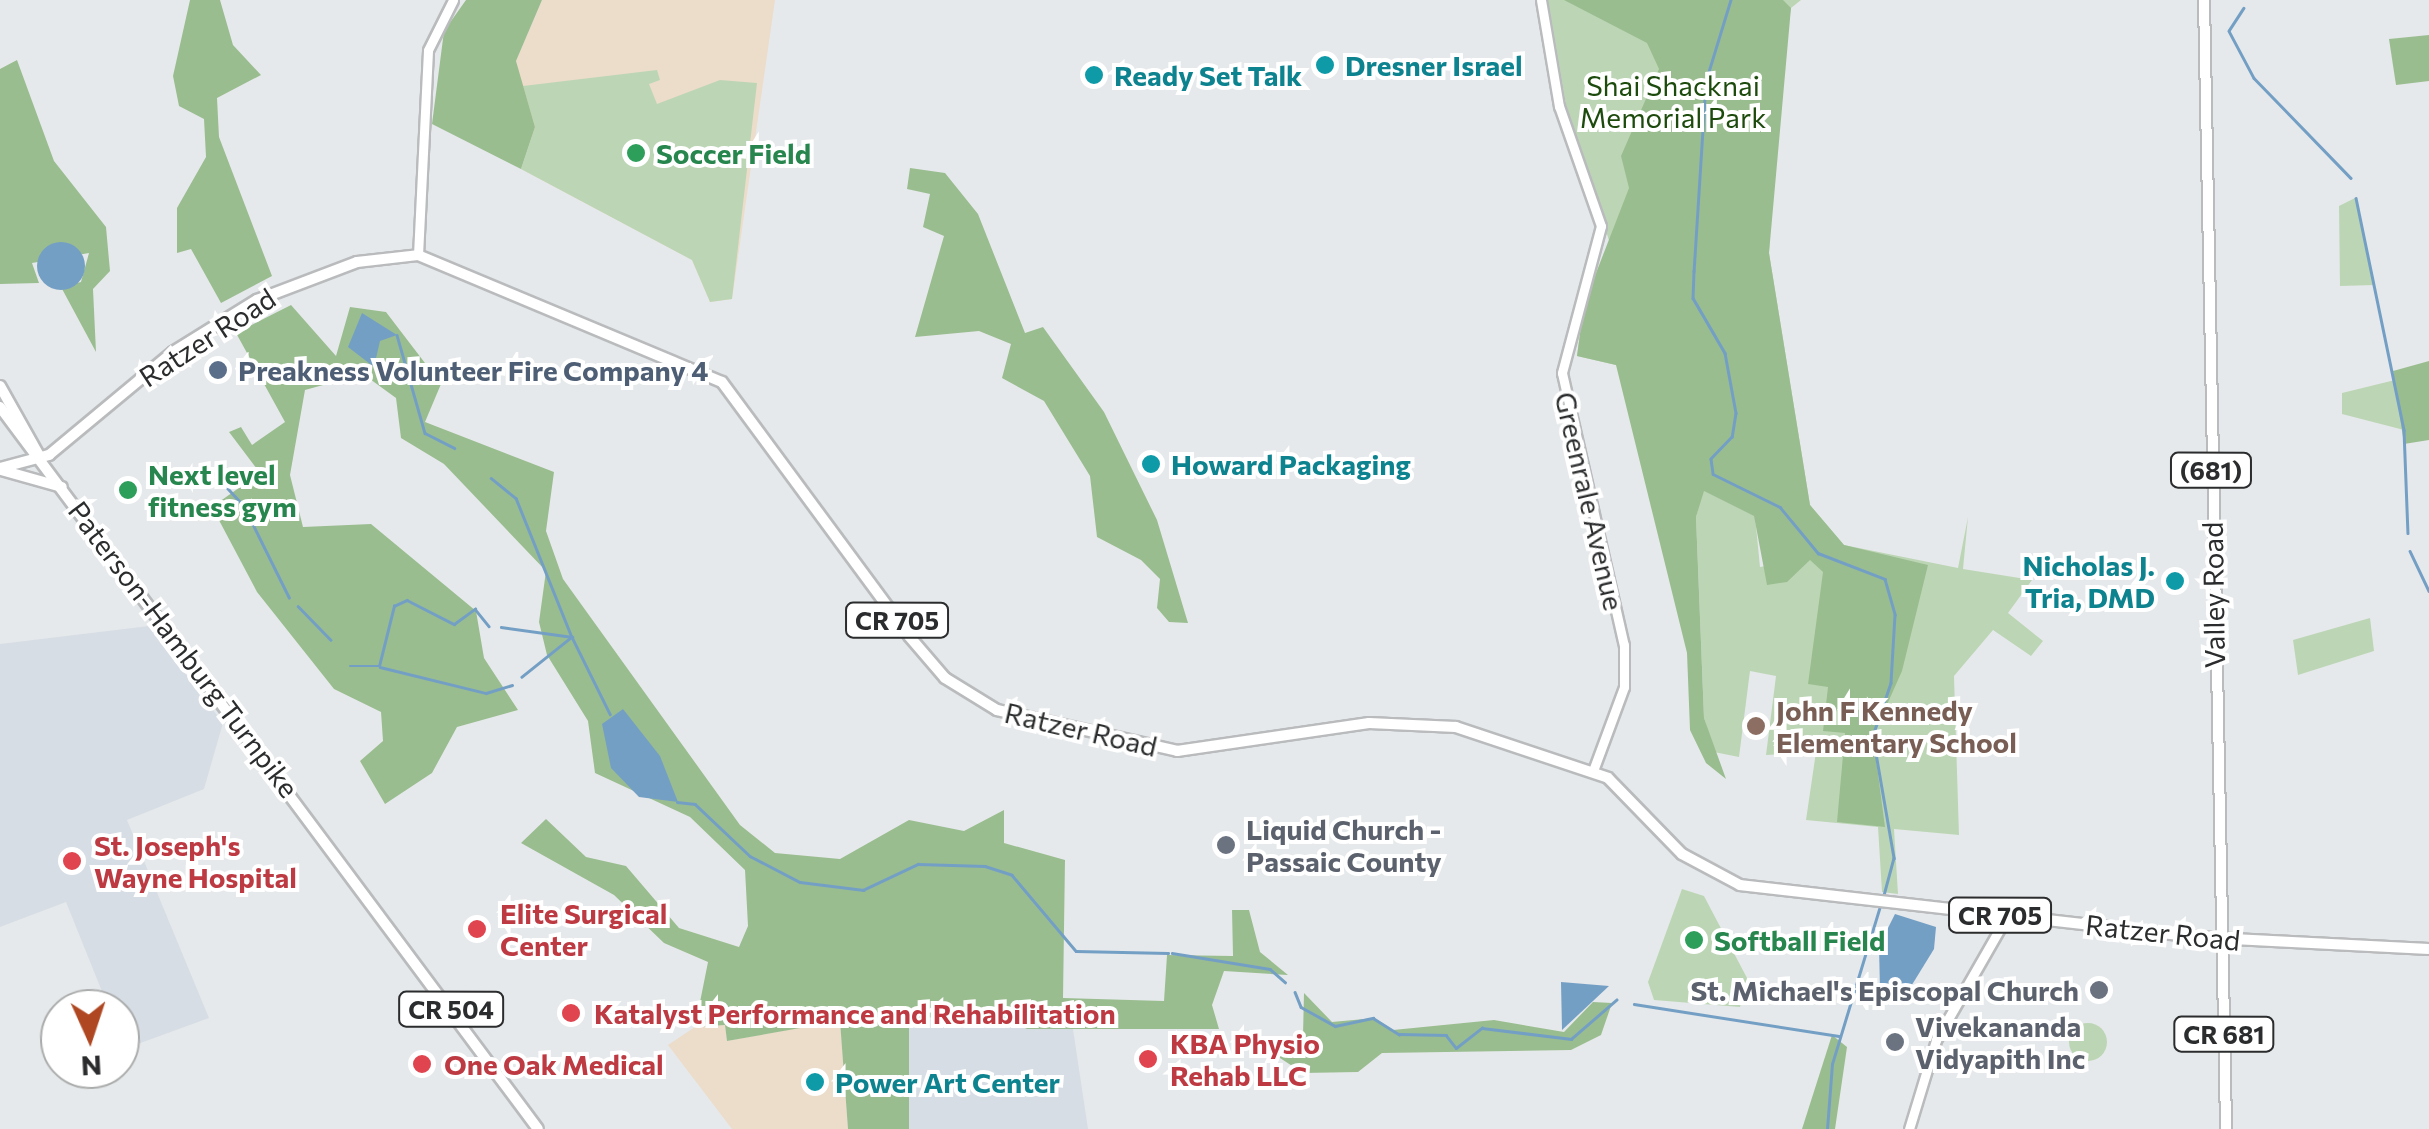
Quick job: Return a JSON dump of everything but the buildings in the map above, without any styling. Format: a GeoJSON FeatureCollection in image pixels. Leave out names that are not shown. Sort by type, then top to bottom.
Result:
{"type":"FeatureCollection","features":[{"type":"Feature","properties":{"kind":"main road","name":"Valley Road"},"geometry":{"type":"LineString","coordinates":[[2204,0],[2219,939],[2226,1129]]}},
{"type":"Feature","properties":{"kind":"main road","name":"Ratzer Road"},"geometry":{"type":"LineString","coordinates":[[42,460],[173,352],[256,300],[357,262],[418,256],[722,382],[908,636],[986,705],[1176,750],[1422,723],[1593,771],[1635,799],[1711,874],[1866,900],[2219,939],[2429,949]]}},
{"type":"Feature","properties":{"kind":"main road","name":"Paterson-Hamburg Turnpike"},"geometry":{"type":"LineString","coordinates":[[0,386],[42,460]]}},
{"type":"Feature","properties":{"kind":"main road","name":"Paterson-Hamburg Turnpike"},"geometry":{"type":"LineString","coordinates":[[0,407],[538,1129]]}},
{"type":"Feature","properties":{"kind":"main road"},"geometry":{"type":"LineString","coordinates":[[0,468],[42,460]]}},
{"type":"Feature","properties":{"kind":"main road"},"geometry":{"type":"LineString","coordinates":[[0,468],[63,487]]}},
{"type":"Feature","properties":{"kind":"street"},"geometry":{"type":"LineString","coordinates":[[418,256],[428,50],[454,0]]}},
{"type":"Feature","properties":{"kind":"street","name":"Greenrale Avenue"},"geometry":{"type":"LineString","coordinates":[[1541,0],[1559,106],[1602,226],[1562,373],[1624,645],[1624,687],[1593,771]]}},
{"type":"Feature","properties":{"kind":"street"},"geometry":{"type":"LineString","coordinates":[[1909,1129],[1936,1040],[2007,916]]}},
{"type":"Feature","properties":{"kind":"shaded area"},"geometry":{"type":"Polygon","coordinates":[[[542,0],[775,0],[732,299],[710,302],[692,260],[521,169],[533,146],[516,61],[542,0]]]}},
{"type":"Feature","properties":{"kind":"shaded area","name":"St. Joseph's Wayne Hospital"},"geometry":{"type":"Polygon","coordinates":[[[149,626],[223,723],[204,789],[127,820],[209,1018],[140,1043],[140,989],[101,989],[66,902],[0,927],[0,644],[149,626]]]}},
{"type":"Feature","properties":{"kind":"shaded area"},"geometry":{"type":"Polygon","coordinates":[[[994,1013],[1027,1029],[1073,1029],[1088,1129],[909,1129],[909,1019],[994,1013]]]}},
{"type":"Feature","properties":{"kind":"shaded area"},"geometry":{"type":"Polygon","coordinates":[[[840,1020],[848,1129],[732,1129],[668,1045],[695,1027],[725,1025],[727,1041],[840,1020]]]}},
{"type":"Feature","properties":{"kind":"green space"},"geometry":{"type":"Polygon","coordinates":[[[190,0],[220,0],[233,45],[261,75],[217,98],[219,137],[272,276],[221,303],[191,249],[177,253],[177,208],[206,157],[204,119],[179,106],[173,76],[190,0]]]}},
{"type":"Feature","properties":{"kind":"green space"},"geometry":{"type":"Polygon","coordinates":[[[466,0],[542,0],[516,61],[535,127],[521,169],[432,124],[444,31],[466,0]]]}},
{"type":"Feature","properties":{"kind":"green space","name":"Shai Shacknai Memorial Park"},"geometry":{"type":"Polygon","coordinates":[[[1548,0],[1801,0],[1791,8],[1776,100],[1769,253],[1810,505],[1844,545],[1958,568],[1968,517],[1963,569],[2032,580],[2008,613],[2043,641],[2031,656],[1993,630],[1954,676],[1959,835],[1894,829],[1898,894],[1882,892],[1878,827],[1806,820],[1816,752],[1766,755],[1776,676],[1750,671],[1739,757],[1714,752],[1704,718],[1696,517],[1703,490],[1755,516],[1760,567],[1810,559],[1616,365],[1577,356],[1584,304],[1612,250],[1566,105],[1548,0]]]}},
{"type":"Feature","properties":{"kind":"green space","name":"Shai Shacknai Memorial Park"},"geometry":{"type":"Polygon","coordinates":[[[1564,0],[1783,0],[1791,8],[1769,253],[1810,505],[1844,545],[1928,565],[1902,671],[1873,736],[1885,827],[1837,822],[1845,733],[1823,731],[1828,687],[1808,684],[1823,572],[1810,560],[1787,582],[1767,585],[1754,516],[1704,491],[1696,517],[1704,718],[1726,779],[1706,763],[1690,730],[1687,653],[1616,365],[1577,356],[1584,304],[1629,188],[1621,156],[1659,69],[1647,43],[1564,0]]]}},
{"type":"Feature","properties":{"kind":"green space"},"geometry":{"type":"Polygon","coordinates":[[[2429,35],[2429,81],[2396,85],[2389,39],[2429,35]]]}},
{"type":"Feature","properties":{"kind":"green space"},"geometry":{"type":"Polygon","coordinates":[[[17,60],[54,161],[106,227],[110,271],[93,289],[96,352],[61,287],[81,282],[89,253],[32,263],[39,283],[0,284],[0,69],[17,60]]]}},
{"type":"Feature","properties":{"kind":"green space"},"geometry":{"type":"Polygon","coordinates":[[[657,70],[660,80],[649,84],[657,104],[720,80],[757,83],[732,299],[710,302],[692,260],[521,169],[535,127],[523,86],[657,70]]]}},
{"type":"Feature","properties":{"kind":"green space"},"geometry":{"type":"Polygon","coordinates":[[[910,168],[945,173],[978,214],[1025,333],[1043,327],[1104,412],[1157,520],[1188,623],[1169,622],[1157,608],[1160,579],[1141,560],[1097,537],[1090,476],[1044,401],[1002,378],[1011,344],[979,331],[915,337],[944,236],[923,227],[930,194],[907,189],[910,168]]]}},
{"type":"Feature","properties":{"kind":"green space"},"geometry":{"type":"Polygon","coordinates":[[[2355,198],[2375,285],[2340,286],[2339,206],[2355,198]]]}},
{"type":"Feature","properties":{"kind":"green space"},"geometry":{"type":"Polygon","coordinates":[[[291,305],[336,356],[350,307],[386,312],[441,384],[425,422],[554,472],[546,531],[563,579],[740,825],[775,853],[840,859],[909,820],[964,831],[1004,810],[1004,843],[1065,860],[1063,998],[1164,1001],[1167,955],[1233,956],[1232,910],[1249,910],[1260,952],[1288,975],[1224,971],[1212,1005],[1219,1029],[1027,1029],[994,1013],[909,1019],[909,1129],[848,1129],[840,1021],[727,1041],[725,1025],[695,1027],[708,962],[664,943],[614,895],[521,843],[546,819],[586,857],[626,866],[679,928],[739,947],[748,926],[745,870],[690,817],[595,773],[588,721],[547,655],[539,622],[546,571],[444,464],[401,438],[396,398],[363,374],[305,390],[290,475],[303,527],[371,524],[476,611],[484,658],[518,710],[457,727],[432,773],[385,804],[360,761],[383,741],[381,712],[334,689],[257,592],[212,507],[260,473],[229,432],[241,427],[252,445],[285,422],[236,333],[291,305]]]}},
{"type":"Feature","properties":{"kind":"green space"},"geometry":{"type":"Polygon","coordinates":[[[2429,361],[2429,440],[2404,444],[2393,371],[2429,361]]]}},
{"type":"Feature","properties":{"kind":"green space"},"geometry":{"type":"Polygon","coordinates":[[[2395,380],[2404,430],[2342,414],[2342,393],[2395,380]]]}},
{"type":"Feature","properties":{"kind":"green space"},"geometry":{"type":"Polygon","coordinates":[[[2370,618],[2374,651],[2298,675],[2293,640],[2370,618]]]}},
{"type":"Feature","properties":{"kind":"green space","name":"Softball Field"},"geometry":{"type":"Polygon","coordinates":[[[1682,889],[1704,896],[1747,978],[1740,1007],[1654,1000],[1648,982],[1682,889]]]}},
{"type":"Feature","properties":{"kind":"green space"},"geometry":{"type":"Polygon","coordinates":[[[1304,993],[1332,1022],[1375,1018],[1393,1030],[1494,1020],[1564,1032],[1593,1002],[1612,1003],[1601,1035],[1571,1050],[1382,1053],[1358,1072],[1303,1073],[1263,1047],[1303,1035],[1304,993]]]}},
{"type":"Feature","properties":{"kind":"green space"},"geometry":{"type":"Polygon","coordinates":[[[2088,1023],[2102,1028],[2107,1042],[2102,1056],[2088,1061],[2074,1056],[2069,1042],[2074,1028],[2088,1023]]]}},
{"type":"Feature","properties":{"kind":"green space"},"geometry":{"type":"Polygon","coordinates":[[[1832,1035],[1847,1047],[1835,1129],[1802,1129],[1832,1035]]]}},
{"type":"Feature","properties":{"kind":"water"},"geometry":{"type":"Polygon","coordinates":[[[61,242],[78,249],[85,266],[78,283],[61,290],[44,283],[37,266],[44,249],[61,242]]]}},
{"type":"Feature","properties":{"kind":"water"},"geometry":{"type":"Polygon","coordinates":[[[362,313],[397,335],[380,341],[374,367],[348,347],[362,313]]]}},
{"type":"Feature","properties":{"kind":"water"},"geometry":{"type":"Polygon","coordinates":[[[623,709],[660,756],[678,802],[639,797],[611,768],[602,724],[623,709]]]}},
{"type":"Feature","properties":{"kind":"water"},"geometry":{"type":"Polygon","coordinates":[[[1895,914],[1936,927],[1934,949],[1910,988],[1880,990],[1879,946],[1895,914]]]}},
{"type":"Feature","properties":{"kind":"water"},"geometry":{"type":"Polygon","coordinates":[[[1561,982],[1609,986],[1562,1030],[1561,982]]]}},
{"type":"Feature","properties":{"kind":"waterway"},"geometry":{"type":"LineString","coordinates":[[1731,0],[1706,82],[1694,271],[1693,298],[1725,353],[1736,413],[1732,437],[1711,459],[1713,474],[1780,507],[1818,553],[1885,579],[1895,615],[1891,683],[1873,736],[1894,858],[1884,896]]}},
{"type":"Feature","properties":{"kind":"waterway"},"geometry":{"type":"LineString","coordinates":[[2244,8],[2229,31],[2254,78],[2351,178]]}},
{"type":"Feature","properties":{"kind":"waterway"},"geometry":{"type":"LineString","coordinates":[[2356,198],[2404,430],[2408,533]]}},
{"type":"Feature","properties":{"kind":"waterway"},"geometry":{"type":"LineString","coordinates":[[397,335],[425,433],[454,448]]}},
{"type":"Feature","properties":{"kind":"waterway"},"geometry":{"type":"LineString","coordinates":[[210,469],[244,506],[289,597]]}},
{"type":"Feature","properties":{"kind":"waterway"},"geometry":{"type":"LineString","coordinates":[[491,478],[516,498],[572,637],[522,677]]}},
{"type":"Feature","properties":{"kind":"waterway"},"geometry":{"type":"LineString","coordinates":[[2410,551],[2429,591]]}},
{"type":"Feature","properties":{"kind":"waterway"},"geometry":{"type":"LineString","coordinates":[[350,666],[379,666],[394,606],[407,600],[454,624],[475,609],[489,626]]}},
{"type":"Feature","properties":{"kind":"waterway"},"geometry":{"type":"LineString","coordinates":[[298,606],[331,640]]}},
{"type":"Feature","properties":{"kind":"waterway"},"geometry":{"type":"LineString","coordinates":[[501,627],[572,637],[610,714]]}},
{"type":"Feature","properties":{"kind":"waterway"},"geometry":{"type":"LineString","coordinates":[[380,667],[486,693],[512,685]]}},
{"type":"Feature","properties":{"kind":"waterway"},"geometry":{"type":"LineString","coordinates":[[677,802],[695,804],[750,856],[800,882],[863,890],[918,864],[985,866],[1012,875],[1076,951],[1168,953]]}},
{"type":"Feature","properties":{"kind":"waterway"},"geometry":{"type":"LineString","coordinates":[[1827,1129],[1832,1064],[1881,903]]}},
{"type":"Feature","properties":{"kind":"waterway"},"geometry":{"type":"LineString","coordinates":[[1172,953],[1270,969],[1285,982]]}},
{"type":"Feature","properties":{"kind":"waterway"},"geometry":{"type":"LineString","coordinates":[[1295,992],[1301,1007],[1335,1026],[1373,1018],[1399,1034],[1446,1035],[1456,1048],[1482,1028],[1571,1039],[1616,1000]]}},
{"type":"Feature","properties":{"kind":"waterway"},"geometry":{"type":"LineString","coordinates":[[1634,1004],[1839,1036]]}},
{"type":"Feature","properties":{"kind":"place","name":"Dresner Israel"},"geometry":{"type":"Point","coordinates":[1325,65]}},
{"type":"Feature","properties":{"kind":"place","name":"Ready Set Talk"},"geometry":{"type":"Point","coordinates":[1094,75]}},
{"type":"Feature","properties":{"kind":"place","name":"Soccer Field"},"geometry":{"type":"Point","coordinates":[636,153]}},
{"type":"Feature","properties":{"kind":"place","name":"Preakness Volunteer Fire Company 4"},"geometry":{"type":"Point","coordinates":[218,370]}},
{"type":"Feature","properties":{"kind":"place","name":"Howard Packaging"},"geometry":{"type":"Point","coordinates":[1151,464]}},
{"type":"Feature","properties":{"kind":"place","name":"Next level fitness gym"},"geometry":{"type":"Point","coordinates":[128,490]}},
{"type":"Feature","properties":{"kind":"place","name":"Nicholas J. Tria, DMD"},"geometry":{"type":"Point","coordinates":[2175,581]}},
{"type":"Feature","properties":{"kind":"place","name":"John F Kennedy Elementary School"},"geometry":{"type":"Point","coordinates":[1756,726]}},
{"type":"Feature","properties":{"kind":"place","name":"Liquid Church - Passaic County"},"geometry":{"type":"Point","coordinates":[1226,845]}},
{"type":"Feature","properties":{"kind":"place","name":"St. Joseph's Wayne Hospital"},"geometry":{"type":"Point","coordinates":[72,861]}},
{"type":"Feature","properties":{"kind":"place","name":"Elite Surgical Center"},"geometry":{"type":"Point","coordinates":[477,929]}},
{"type":"Feature","properties":{"kind":"place","name":"Softball Field"},"geometry":{"type":"Point","coordinates":[1694,940]}},
{"type":"Feature","properties":{"kind":"place","name":"St. Michael's Episcopal Church"},"geometry":{"type":"Point","coordinates":[2099,990]}},
{"type":"Feature","properties":{"kind":"place","name":"Katalyst Performance and Rehabilitation"},"geometry":{"type":"Point","coordinates":[571,1013]}},
{"type":"Feature","properties":{"kind":"place","name":"Vivekananda Vidyapith Inc"},"geometry":{"type":"Point","coordinates":[1895,1042]}},
{"type":"Feature","properties":{"kind":"place","name":"KBA Physio Rehab LLC"},"geometry":{"type":"Point","coordinates":[1148,1059]}},
{"type":"Feature","properties":{"kind":"place","name":"One Oak Medical"},"geometry":{"type":"Point","coordinates":[422,1064]}},
{"type":"Feature","properties":{"kind":"place","name":"Power Art Center"},"geometry":{"type":"Point","coordinates":[815,1082]}}]}
